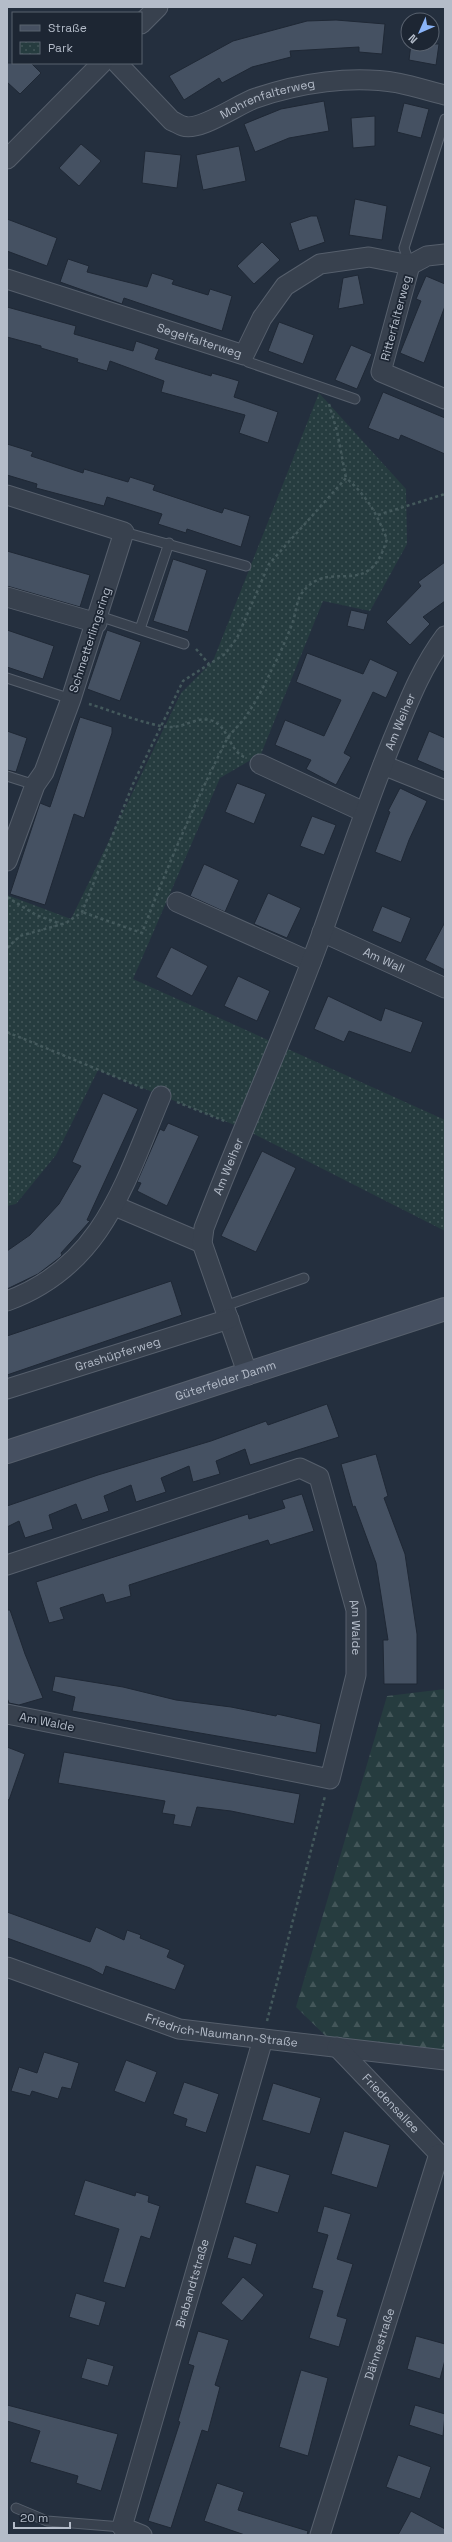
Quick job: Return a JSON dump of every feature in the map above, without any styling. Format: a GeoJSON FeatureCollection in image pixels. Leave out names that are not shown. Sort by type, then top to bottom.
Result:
{"type":"FeatureCollection","features":[{"type":"Feature","properties":{"kind":"street"},"geometry":{"type":"LineString","coordinates":[[142,23],[158,7]]}},
{"type":"Feature","properties":{"kind":"street"},"geometry":{"type":"LineString","coordinates":[[7,159],[101,64]]}},
{"type":"Feature","properties":{"kind":"street","name":"Mohrenfalterweg"},"geometry":{"type":"LineString","coordinates":[[118,64],[172,121],[184,127],[200,126],[255,98],[294,87],[328,82],[360,80],[398,83],[445,96]]}},
{"type":"Feature","properties":{"kind":"street"},"geometry":{"type":"LineString","coordinates":[[410,265],[427,256],[445,254]]}},
{"type":"Feature","properties":{"kind":"street","name":"Segelfalterweg"},"geometry":{"type":"LineString","coordinates":[[7,279],[244,355],[262,318],[285,286],[320,264],[369,257],[410,265]]}},
{"type":"Feature","properties":{"kind":"street","name":"Ritterfalterweg"},"geometry":{"type":"LineString","coordinates":[[410,265],[381,372],[445,399]]}},
{"type":"Feature","properties":{"kind":"street"},"geometry":{"type":"LineString","coordinates":[[7,495],[124,532]]}},
{"type":"Feature","properties":{"kind":"street","name":"Schmetterlingsring"},"geometry":{"type":"LineString","coordinates":[[7,861],[34,785],[44,772],[71,699],[98,619],[124,532]]}},
{"type":"Feature","properties":{"kind":"street"},"geometry":{"type":"LineString","coordinates":[[7,597],[98,619]]}},
{"type":"Feature","properties":{"kind":"street","name":"Am Weiher"},"geometry":{"type":"LineString","coordinates":[[202,1243],[204,1228],[242,1128],[311,962],[382,765],[420,674],[445,636]]}},
{"type":"Feature","properties":{"kind":"street"},"geometry":{"type":"LineString","coordinates":[[260,764],[364,812]]}},
{"type":"Feature","properties":{"kind":"street"},"geometry":{"type":"LineString","coordinates":[[382,765],[445,790]]}},
{"type":"Feature","properties":{"kind":"street"},"geometry":{"type":"LineString","coordinates":[[177,902],[311,962]]}},
{"type":"Feature","properties":{"kind":"street","name":"Am Wall"},"geometry":{"type":"LineString","coordinates":[[322,932],[445,988]]}},
{"type":"Feature","properties":{"kind":"street"},"geometry":{"type":"LineString","coordinates":[[7,1301],[52,1279],[84,1252],[115,1206],[161,1096]]}},
{"type":"Feature","properties":{"kind":"street"},"geometry":{"type":"LineString","coordinates":[[115,1206],[202,1243],[248,1375]]}},
{"type":"Feature","properties":{"kind":"street","name":"Güterfelder Damm"},"geometry":{"type":"LineString","coordinates":[[7,1452],[248,1375],[445,1309]]}},
{"type":"Feature","properties":{"kind":"street","name":"Grashüpferweg"},"geometry":{"type":"LineString","coordinates":[[7,1389],[227,1312]]}},
{"type":"Feature","properties":{"kind":"street","name":"Am Walde"},"geometry":{"type":"LineString","coordinates":[[7,1565],[300,1468],[319,1477],[356,1610],[356,1675],[330,1779],[7,1714]]}},
{"type":"Feature","properties":{"kind":"street","name":"Friedrich-Naumann-Straße"},"geometry":{"type":"LineString","coordinates":[[7,1967],[179,2029],[445,2060]]}},
{"type":"Feature","properties":{"kind":"street","name":"Brabandtstraße"},"geometry":{"type":"LineString","coordinates":[[122,2527],[263,2039]]}},
{"type":"Feature","properties":{"kind":"street","name":"Friedensallee"},"geometry":{"type":"LineString","coordinates":[[337,2047],[442,2157]]}},
{"type":"Feature","properties":{"kind":"street","name":"Dähnestraße"},"geometry":{"type":"LineString","coordinates":[[320,2535],[442,2157]]}},
{"type":"Feature","properties":{"kind":"street"},"geometry":{"type":"LineString","coordinates":[[122,2527],[142,2535]]}},
{"type":"Feature","properties":{"kind":"lane"},"geometry":{"type":"LineString","coordinates":[[410,265],[404,248],[445,119]]}},
{"type":"Feature","properties":{"kind":"lane"},"geometry":{"type":"LineString","coordinates":[[244,355],[248,362],[355,399]]}},
{"type":"Feature","properties":{"kind":"lane"},"geometry":{"type":"LineString","coordinates":[[124,532],[169,543],[246,566]]}},
{"type":"Feature","properties":{"kind":"lane"},"geometry":{"type":"LineString","coordinates":[[140,629],[169,543]]}},
{"type":"Feature","properties":{"kind":"lane"},"geometry":{"type":"LineString","coordinates":[[98,619],[140,629],[184,644]]}},
{"type":"Feature","properties":{"kind":"lane"},"geometry":{"type":"LineString","coordinates":[[7,678],[71,699]]}},
{"type":"Feature","properties":{"kind":"lane"},"geometry":{"type":"LineString","coordinates":[[7,776],[34,785]]}},
{"type":"Feature","properties":{"kind":"lane"},"geometry":{"type":"LineString","coordinates":[[227,1312],[304,1278]]}},
{"type":"Feature","properties":{"kind":"lane"},"geometry":{"type":"LineString","coordinates":[[16,2508],[47,2521],[122,2527]]}},
{"type":"Feature","properties":{"kind":"path"},"geometry":{"type":"LineString","coordinates":[[82,912],[142,933],[172,855],[228,737],[246,716],[272,671],[292,624],[301,594],[319,578],[350,577],[365,574],[380,559],[387,539],[378,515],[366,498],[346,478],[337,431],[324,388]]}},
{"type":"Feature","properties":{"kind":"path"},"geometry":{"type":"LineString","coordinates":[[7,948],[20,936],[61,924],[82,912],[133,784],[183,682],[225,654],[237,638],[269,564],[346,478]]}},
{"type":"Feature","properties":{"kind":"path"},"geometry":{"type":"LineString","coordinates":[[378,515],[445,494]]}},
{"type":"Feature","properties":{"kind":"path"},"geometry":{"type":"LineString","coordinates":[[184,644],[198,650],[210,664]]}},
{"type":"Feature","properties":{"kind":"path"},"geometry":{"type":"LineString","coordinates":[[71,699],[162,726],[176,727],[203,718],[215,722],[228,737],[233,750],[238,754],[260,764]]}},
{"type":"Feature","properties":{"kind":"path"},"geometry":{"type":"LineString","coordinates":[[7,897],[36,915],[61,924]]}},
{"type":"Feature","properties":{"kind":"path"},"geometry":{"type":"LineString","coordinates":[[7,1032],[242,1128]]}},
{"type":"Feature","properties":{"kind":"path"},"geometry":{"type":"LineString","coordinates":[[263,2039],[330,1779]]}},
{"type":"Feature","properties":{"kind":"green space"},"geometry":{"type":"Polygon","coordinates":[[[319,393],[406,489],[407,544],[370,611],[323,601],[261,754],[220,778],[133,979],[445,1120],[445,1231],[242,1128],[98,1070],[56,1155],[16,1204],[7,1206],[7,895],[71,919],[181,693],[213,661],[319,393]]]}},
{"type":"Feature","properties":{"kind":"green space"},"geometry":{"type":"Polygon","coordinates":[[[445,1689],[445,2060],[337,2047],[296,2007],[387,1696],[445,1689]]]}},
{"type":"Feature","properties":{"kind":"building"},"geometry":{"type":"Polygon","coordinates":[[[336,20],[385,24],[382,54],[359,52],[359,47],[290,51],[291,57],[252,67],[222,83],[219,78],[184,100],[169,76],[233,41],[307,21],[336,20]]]}},
{"type":"Feature","properties":{"kind":"building"},"geometry":{"type":"Polygon","coordinates":[[[410,52],[438,52],[436,65],[409,60],[410,52]]]}},
{"type":"Feature","properties":{"kind":"building"},"geometry":{"type":"Polygon","coordinates":[[[7,63],[32,64],[41,73],[20,94],[7,82],[7,63]]]}},
{"type":"Feature","properties":{"kind":"building"},"geometry":{"type":"Polygon","coordinates":[[[324,101],[329,131],[289,138],[255,152],[244,124],[281,109],[324,101]]]}},
{"type":"Feature","properties":{"kind":"building"},"geometry":{"type":"Polygon","coordinates":[[[404,103],[429,109],[421,138],[397,132],[404,103]]]}},
{"type":"Feature","properties":{"kind":"building"},"geometry":{"type":"Polygon","coordinates":[[[375,116],[375,146],[353,148],[351,118],[375,116]]]}},
{"type":"Feature","properties":{"kind":"building"},"geometry":{"type":"Polygon","coordinates":[[[81,144],[101,161],[79,186],[59,168],[81,144]]]}},
{"type":"Feature","properties":{"kind":"building"},"geometry":{"type":"Polygon","coordinates":[[[239,146],[246,181],[203,190],[196,155],[239,146]]]}},
{"type":"Feature","properties":{"kind":"building"},"geometry":{"type":"Polygon","coordinates":[[[145,151],[181,155],[177,188],[142,183],[145,151]]]}},
{"type":"Feature","properties":{"kind":"building"},"geometry":{"type":"Polygon","coordinates":[[[355,199],[387,206],[382,240],[349,235],[355,199]]]}},
{"type":"Feature","properties":{"kind":"building"},"geometry":{"type":"Polygon","coordinates":[[[311,216],[317,216],[325,242],[299,251],[290,223],[311,216]]]}},
{"type":"Feature","properties":{"kind":"building"},"geometry":{"type":"Polygon","coordinates":[[[7,219],[57,238],[47,266],[7,251],[7,219]]]}},
{"type":"Feature","properties":{"kind":"building"},"geometry":{"type":"Polygon","coordinates":[[[262,242],[280,260],[254,284],[237,266],[262,242]]]}},
{"type":"Feature","properties":{"kind":"building"},"geometry":{"type":"Polygon","coordinates":[[[68,259],[89,266],[87,272],[147,287],[152,273],[174,280],[172,284],[208,295],[210,289],[232,296],[222,331],[124,298],[122,304],[60,282],[68,259]]]}},
{"type":"Feature","properties":{"kind":"building"},"geometry":{"type":"Polygon","coordinates":[[[358,275],[364,304],[338,309],[343,278],[358,275]]]}},
{"type":"Feature","properties":{"kind":"building"},"geometry":{"type":"Polygon","coordinates":[[[426,276],[445,284],[445,306],[424,363],[400,353],[421,301],[416,299],[426,276]]]}},
{"type":"Feature","properties":{"kind":"building"},"geometry":{"type":"Polygon","coordinates":[[[7,307],[76,326],[74,334],[133,351],[136,341],[159,349],[155,359],[211,376],[212,373],[239,381],[234,397],[278,412],[268,443],[239,433],[245,415],[161,392],[164,381],[110,361],[107,371],[77,362],[78,359],[41,348],[41,346],[7,337],[7,307]]]}},
{"type":"Feature","properties":{"kind":"building"},"geometry":{"type":"Polygon","coordinates":[[[279,322],[314,335],[303,364],[268,351],[279,322]]]}},
{"type":"Feature","properties":{"kind":"building"},"geometry":{"type":"Polygon","coordinates":[[[351,345],[372,354],[357,389],[335,380],[351,345]]]}},
{"type":"Feature","properties":{"kind":"building"},"geometry":{"type":"Polygon","coordinates":[[[383,392],[445,418],[445,454],[401,435],[399,440],[368,428],[383,392]]]}},
{"type":"Feature","properties":{"kind":"building"},"geometry":{"type":"Polygon","coordinates":[[[7,444],[33,452],[31,456],[83,473],[84,469],[128,482],[130,477],[155,485],[153,490],[222,513],[224,508],[250,516],[241,547],[187,529],[186,533],[158,524],[162,514],[107,497],[104,506],[36,488],[37,484],[7,475],[7,444]]]}},
{"type":"Feature","properties":{"kind":"building"},"geometry":{"type":"Polygon","coordinates":[[[7,551],[90,575],[80,607],[7,586],[7,551]]]}},
{"type":"Feature","properties":{"kind":"building"},"geometry":{"type":"Polygon","coordinates":[[[173,559],[207,570],[188,632],[153,621],[173,559]]]}},
{"type":"Feature","properties":{"kind":"building"},"geometry":{"type":"Polygon","coordinates":[[[445,562],[445,601],[423,617],[430,624],[410,645],[386,622],[421,586],[418,582],[445,562]]]}},
{"type":"Feature","properties":{"kind":"building"},"geometry":{"type":"Polygon","coordinates":[[[351,610],[368,614],[364,630],[347,626],[351,610]]]}},
{"type":"Feature","properties":{"kind":"building"},"geometry":{"type":"Polygon","coordinates":[[[7,630],[54,646],[43,679],[7,667],[7,630]]]}},
{"type":"Feature","properties":{"kind":"building"},"geometry":{"type":"Polygon","coordinates":[[[107,630],[141,642],[120,701],[87,689],[107,630]]]}},
{"type":"Feature","properties":{"kind":"building"},"geometry":{"type":"Polygon","coordinates":[[[307,653],[363,674],[370,659],[398,672],[386,698],[373,692],[344,753],[351,757],[336,785],[306,769],[311,760],[275,745],[285,720],[324,736],[341,700],[296,682],[307,653]]]}},
{"type":"Feature","properties":{"kind":"building"},"geometry":{"type":"Polygon","coordinates":[[[80,717],[112,727],[112,733],[84,818],[74,814],[45,905],[10,894],[40,803],[50,807],[80,717]]]}},
{"type":"Feature","properties":{"kind":"building"},"geometry":{"type":"Polygon","coordinates":[[[7,731],[27,738],[16,772],[7,770],[7,731]]]}},
{"type":"Feature","properties":{"kind":"building"},"geometry":{"type":"Polygon","coordinates":[[[429,731],[445,738],[445,772],[417,760],[429,731]]]}},
{"type":"Feature","properties":{"kind":"building"},"geometry":{"type":"Polygon","coordinates":[[[237,783],[266,794],[254,824],[225,812],[237,783]]]}},
{"type":"Feature","properties":{"kind":"building"},"geometry":{"type":"Polygon","coordinates":[[[400,788],[427,801],[409,840],[401,862],[375,852],[390,812],[388,811],[400,788]]]}},
{"type":"Feature","properties":{"kind":"building"},"geometry":{"type":"Polygon","coordinates":[[[312,816],[336,825],[324,855],[300,846],[312,816]]]}},
{"type":"Feature","properties":{"kind":"building"},"geometry":{"type":"Polygon","coordinates":[[[204,864],[239,880],[225,912],[190,896],[204,864]]]}},
{"type":"Feature","properties":{"kind":"building"},"geometry":{"type":"Polygon","coordinates":[[[268,893],[301,908],[287,938],[254,924],[268,893]]]}},
{"type":"Feature","properties":{"kind":"building"},"geometry":{"type":"Polygon","coordinates":[[[382,906],[411,918],[401,943],[372,931],[382,906]]]}},
{"type":"Feature","properties":{"kind":"building"},"geometry":{"type":"Polygon","coordinates":[[[445,922],[445,970],[425,960],[445,922]]]}},
{"type":"Feature","properties":{"kind":"building"},"geometry":{"type":"Polygon","coordinates":[[[171,947],[208,966],[192,996],[156,977],[171,947]]]}},
{"type":"Feature","properties":{"kind":"building"},"geometry":{"type":"Polygon","coordinates":[[[238,976],[270,991],[257,1021],[224,1006],[238,976]]]}},
{"type":"Feature","properties":{"kind":"building"},"geometry":{"type":"Polygon","coordinates":[[[328,996],[381,1021],[385,1008],[423,1022],[411,1053],[349,1031],[344,1042],[314,1029],[328,996]]]}},
{"type":"Feature","properties":{"kind":"building"},"geometry":{"type":"Polygon","coordinates":[[[103,1093],[138,1109],[87,1220],[90,1221],[61,1253],[62,1255],[59,1258],[38,1274],[7,1289],[7,1251],[30,1235],[59,1204],[81,1166],[72,1162],[103,1093]]]}},
{"type":"Feature","properties":{"kind":"building"},"geometry":{"type":"Polygon","coordinates":[[[168,1123],[199,1136],[167,1206],[137,1191],[141,1183],[137,1182],[160,1129],[164,1131],[168,1123]]]}},
{"type":"Feature","properties":{"kind":"building"},"geometry":{"type":"Polygon","coordinates":[[[262,1151],[296,1168],[256,1252],[221,1236],[262,1151]]]}},
{"type":"Feature","properties":{"kind":"building"},"geometry":{"type":"Polygon","coordinates":[[[171,1281],[182,1315],[7,1375],[7,1336],[171,1281]]]}},
{"type":"Feature","properties":{"kind":"building"},"geometry":{"type":"Polygon","coordinates":[[[327,1404],[339,1437],[250,1465],[245,1449],[216,1461],[220,1474],[193,1482],[189,1466],[161,1478],[166,1492],[136,1502],[131,1485],[104,1496],[109,1511],[82,1520],[76,1504],[49,1515],[53,1529],[25,1538],[19,1521],[7,1527],[7,1506],[98,1475],[211,1441],[266,1421],[268,1425],[327,1404]]]}},
{"type":"Feature","properties":{"kind":"building"},"geometry":{"type":"Polygon","coordinates":[[[376,1454],[388,1496],[384,1498],[405,1554],[417,1634],[417,1684],[384,1684],[383,1640],[388,1640],[376,1563],[355,1506],[353,1507],[341,1464],[376,1454]]]}},
{"type":"Feature","properties":{"kind":"building"},"geometry":{"type":"Polygon","coordinates":[[[302,1494],[314,1531],[270,1545],[268,1540],[129,1585],[131,1596],[106,1603],[103,1594],[60,1608],[64,1619],[49,1623],[36,1582],[248,1514],[249,1519],[285,1508],[282,1500],[302,1494]]]}},
{"type":"Feature","properties":{"kind":"building"},"geometry":{"type":"Polygon","coordinates":[[[7,1610],[10,1610],[25,1654],[43,1698],[19,1705],[9,1703],[7,1698],[7,1610]]]}},
{"type":"Feature","properties":{"kind":"building"},"geometry":{"type":"Polygon","coordinates":[[[55,1676],[123,1687],[176,1700],[231,1707],[276,1716],[277,1714],[321,1724],[316,1753],[72,1711],[75,1697],[52,1691],[55,1676]]]}},
{"type":"Feature","properties":{"kind":"building"},"geometry":{"type":"Polygon","coordinates":[[[7,1747],[25,1754],[9,1800],[7,1799],[7,1747]]]}},
{"type":"Feature","properties":{"kind":"building"},"geometry":{"type":"Polygon","coordinates":[[[64,1752],[300,1794],[294,1824],[231,1811],[197,1807],[191,1827],[173,1824],[175,1815],[162,1813],[165,1801],[58,1783],[64,1752]]]}},
{"type":"Feature","properties":{"kind":"building"},"geometry":{"type":"Polygon","coordinates":[[[7,1912],[90,1942],[96,1927],[124,1940],[127,1930],[141,1935],[140,1938],[170,1950],[167,1957],[185,1965],[175,1990],[106,1966],[103,1975],[90,1968],[7,1938],[7,1912]]]}},
{"type":"Feature","properties":{"kind":"building"},"geometry":{"type":"Polygon","coordinates":[[[44,2052],[79,2063],[71,2089],[62,2087],[58,2099],[32,2091],[30,2096],[11,2091],[19,2067],[37,2073],[44,2052]]]}},
{"type":"Feature","properties":{"kind":"building"},"geometry":{"type":"Polygon","coordinates":[[[126,2060],[157,2072],[145,2103],[114,2091],[126,2060]]]}},
{"type":"Feature","properties":{"kind":"building"},"geometry":{"type":"Polygon","coordinates":[[[184,2082],[219,2094],[206,2133],[185,2126],[187,2119],[173,2114],[184,2082]]]}},
{"type":"Feature","properties":{"kind":"building"},"geometry":{"type":"Polygon","coordinates":[[[273,2083],[321,2098],[310,2134],[262,2120],[273,2083]]]}},
{"type":"Feature","properties":{"kind":"building"},"geometry":{"type":"Polygon","coordinates":[[[344,2131],[390,2145],[377,2188],[331,2174],[344,2131]]]}},
{"type":"Feature","properties":{"kind":"building"},"geometry":{"type":"Polygon","coordinates":[[[256,2165],[290,2175],[278,2213],[245,2203],[256,2165]]]}},
{"type":"Feature","properties":{"kind":"building"},"geometry":{"type":"Polygon","coordinates":[[[85,2180],[135,2196],[136,2192],[149,2196],[148,2202],[160,2206],[150,2239],[141,2236],[125,2288],[103,2282],[119,2229],[74,2215],[85,2180]]]}},
{"type":"Feature","properties":{"kind":"building"},"geometry":{"type":"Polygon","coordinates":[[[324,2206],[351,2214],[337,2259],[353,2264],[337,2316],[347,2319],[339,2347],[309,2338],[323,2291],[312,2288],[328,2235],[317,2232],[324,2206]]]}},
{"type":"Feature","properties":{"kind":"building"},"geometry":{"type":"Polygon","coordinates":[[[234,2236],[257,2244],[251,2265],[227,2258],[234,2236]]]}},
{"type":"Feature","properties":{"kind":"building"},"geometry":{"type":"Polygon","coordinates":[[[243,2277],[264,2295],[242,2321],[221,2303],[243,2277]]]}},
{"type":"Feature","properties":{"kind":"building"},"geometry":{"type":"Polygon","coordinates":[[[76,2293],[106,2302],[99,2326],[69,2317],[76,2293]]]}},
{"type":"Feature","properties":{"kind":"building"},"geometry":{"type":"Polygon","coordinates":[[[198,2331],[229,2340],[215,2385],[220,2387],[208,2432],[202,2430],[171,2528],[148,2521],[180,2422],[178,2421],[194,2366],[188,2364],[198,2331]]]}},
{"type":"Feature","properties":{"kind":"building"},"geometry":{"type":"Polygon","coordinates":[[[416,2336],[445,2344],[445,2360],[440,2379],[407,2369],[416,2336]]]}},
{"type":"Feature","properties":{"kind":"building"},"geometry":{"type":"Polygon","coordinates":[[[87,2358],[114,2366],[108,2386],[81,2378],[87,2358]]]}},
{"type":"Feature","properties":{"kind":"building"},"geometry":{"type":"Polygon","coordinates":[[[301,2370],[328,2378],[308,2456],[279,2447],[301,2370]]]}},
{"type":"Feature","properties":{"kind":"building"},"geometry":{"type":"Polygon","coordinates":[[[7,2405],[118,2434],[101,2491],[76,2483],[78,2476],[30,2462],[40,2431],[7,2421],[7,2405]]]}},
{"type":"Feature","properties":{"kind":"building"},"geometry":{"type":"Polygon","coordinates":[[[415,2405],[445,2414],[443,2436],[409,2425],[415,2405]]]}},
{"type":"Feature","properties":{"kind":"building"},"geometry":{"type":"Polygon","coordinates":[[[398,2455],[431,2467],[420,2499],[386,2487],[398,2455]]]}},
{"type":"Feature","properties":{"kind":"building"},"geometry":{"type":"Polygon","coordinates":[[[217,2483],[244,2492],[238,2510],[308,2531],[307,2535],[245,2535],[204,2521],[217,2483]]]}},
{"type":"Feature","properties":{"kind":"building"},"geometry":{"type":"Polygon","coordinates":[[[411,2511],[445,2529],[445,2535],[398,2535],[411,2511]]]}}]}
